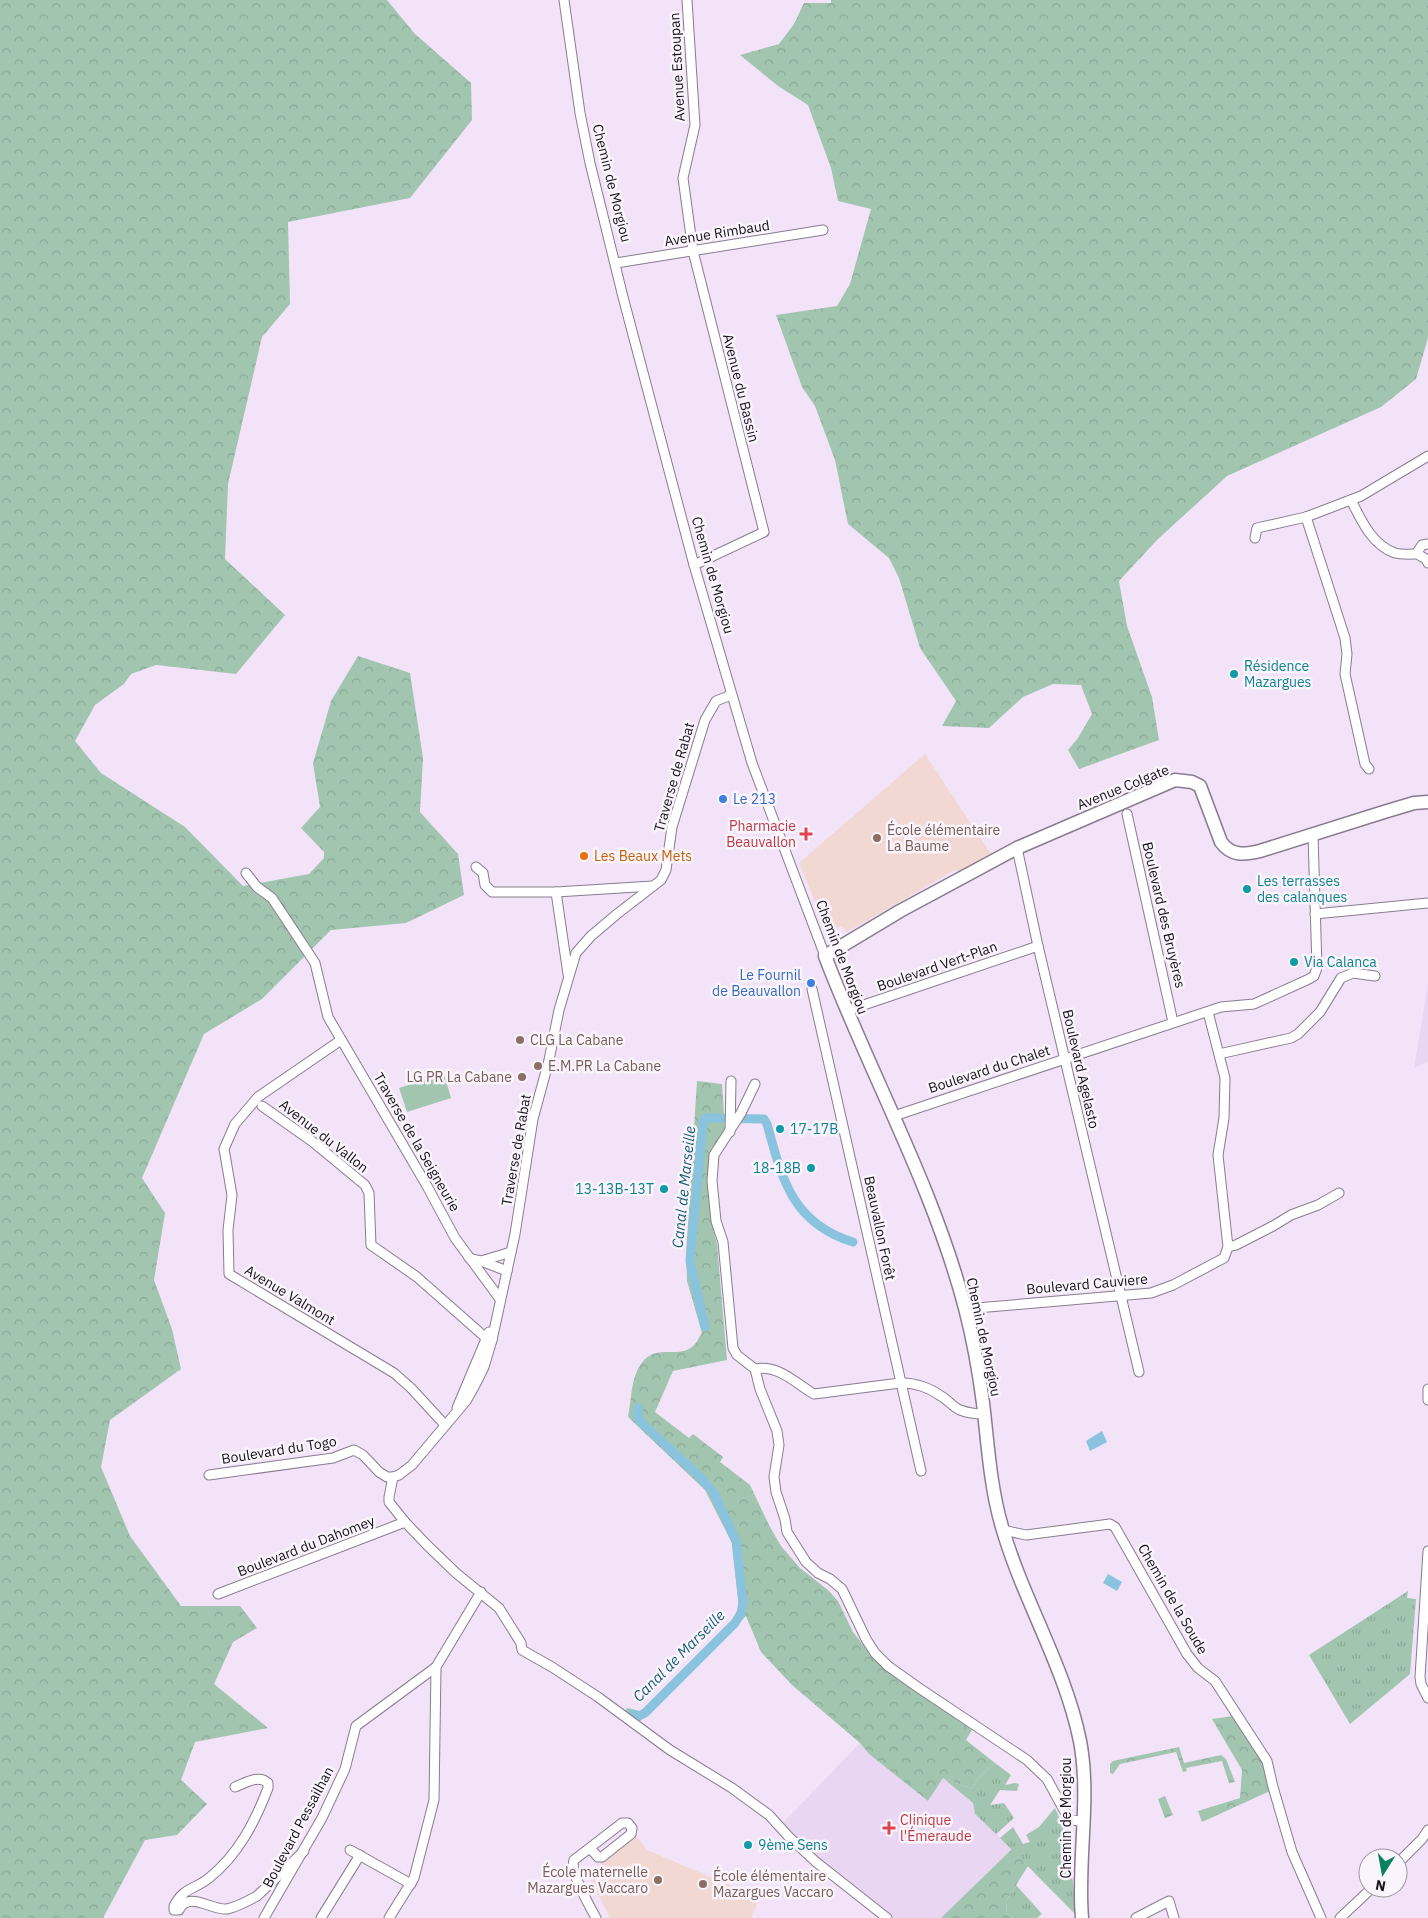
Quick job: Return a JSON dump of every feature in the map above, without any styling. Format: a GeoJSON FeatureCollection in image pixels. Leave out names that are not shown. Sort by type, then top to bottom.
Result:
{"type":"FeatureCollection","features":[{"type":"Feature","properties":{"kind":"street","name":"Chemin de Morgiou"},"geometry":{"type":"LineString","coordinates":[[564,0],[580,113],[616,263],[694,565],[731,695],[752,763],[846,1011],[894,1116],[933,1212],[966,1309],[984,1414],[990,1474],[1003,1530],[1062,1682],[1074,1716],[1080,1743],[1083,1768],[1082,1918]]}},
{"type":"Feature","properties":{"kind":"street","name":"Avenue Estoupan"},"geometry":{"type":"LineString","coordinates":[[687,0],[695,124],[683,178],[693,251]]}},
{"type":"Feature","properties":{"kind":"street","name":"Avenue Rimbaud"},"geometry":{"type":"LineString","coordinates":[[616,263],[823,230]]}},
{"type":"Feature","properties":{"kind":"street","name":"Avenue du Bassin"},"geometry":{"type":"LineString","coordinates":[[693,251],[764,532],[694,565]]}},
{"type":"Feature","properties":{"kind":"street"},"geometry":{"type":"LineString","coordinates":[[1255,538],[1257,528],[1306,517],[1361,496],[1428,456]]}},
{"type":"Feature","properties":{"kind":"street"},"geometry":{"type":"LineString","coordinates":[[1351,500],[1368,532],[1381,546],[1396,554],[1425,558]]}},
{"type":"Feature","properties":{"kind":"street"},"geometry":{"type":"LineString","coordinates":[[1306,517],[1344,638],[1347,654],[1345,674],[1365,764],[1368,769]]}},
{"type":"Feature","properties":{"kind":"street"},"geometry":{"type":"LineString","coordinates":[[1425,558],[1420,546],[1428,544]]}},
{"type":"Feature","properties":{"kind":"street","name":"Traverse de Rabat"},"geometry":{"type":"LineString","coordinates":[[511,1252],[533,1119],[568,977],[576,953],[583,944],[617,914],[662,880],[666,870],[672,826],[705,720],[716,701],[731,695]]}},
{"type":"Feature","properties":{"kind":"street","name":"Avenue Colgate"},"geometry":{"type":"LineString","coordinates":[[825,956],[900,911],[1017,848],[1175,780],[1185,780],[1200,786],[1221,842],[1226,849],[1234,853],[1248,854],[1414,803],[1427,797]]}},
{"type":"Feature","properties":{"kind":"street","name":"Boulevard des Bruyères"},"geometry":{"type":"LineString","coordinates":[[1127,814],[1173,1022]]}},
{"type":"Feature","properties":{"kind":"street"},"geometry":{"type":"LineString","coordinates":[[1313,835],[1315,914],[1428,904]]}},
{"type":"Feature","properties":{"kind":"street","name":"Boulevard Agelasto"},"geometry":{"type":"LineString","coordinates":[[1017,848],[1064,1059],[1138,1372]]}},
{"type":"Feature","properties":{"kind":"street"},"geometry":{"type":"LineString","coordinates":[[476,867],[483,874],[485,885],[492,892],[556,892],[654,886]]}},
{"type":"Feature","properties":{"kind":"street","name":"Traverse de la Seigneurie"},"geometry":{"type":"LineString","coordinates":[[246,873],[257,887],[272,898],[315,963],[328,1017],[427,1186],[455,1238],[500,1299]]}},
{"type":"Feature","properties":{"kind":"street"},"geometry":{"type":"LineString","coordinates":[[556,892],[568,977]]}},
{"type":"Feature","properties":{"kind":"street","name":"Boulevard du Chalet"},"geometry":{"type":"LineString","coordinates":[[894,1116],[1221,1007],[1254,1004],[1314,976],[1317,968],[1315,914]]}},
{"type":"Feature","properties":{"kind":"street","name":"Boulevard Vert-Plan"},"geometry":{"type":"LineString","coordinates":[[846,1011],[1038,946]]}},
{"type":"Feature","properties":{"kind":"street"},"geometry":{"type":"LineString","coordinates":[[1219,1054],[1291,1038],[1298,1034],[1320,1012],[1341,978],[1353,973],[1375,976]]}},
{"type":"Feature","properties":{"kind":"street","name":"Beauvallon Forêt"},"geometry":{"type":"LineString","coordinates":[[812,989],[921,1471]]}},
{"type":"Feature","properties":{"kind":"street"},"geometry":{"type":"LineString","coordinates":[[1208,1012],[1225,1078],[1224,1118],[1218,1155],[1228,1248],[1292,1215],[1339,1194]]}},
{"type":"Feature","properties":{"kind":"street","name":"Avenue Valmont"},"geometry":{"type":"LineString","coordinates":[[341,1040],[258,1097],[235,1124],[224,1149],[232,1196],[228,1230],[229,1274],[394,1373],[411,1388],[445,1425]]}},
{"type":"Feature","properties":{"kind":"street"},"geometry":{"type":"LineString","coordinates":[[730,1081],[730,1132]]}},
{"type":"Feature","properties":{"kind":"street"},"geometry":{"type":"LineString","coordinates":[[755,1084],[730,1132],[714,1155],[712,1181],[716,1221],[723,1242],[733,1348],[737,1355],[755,1369],[760,1389],[779,1439],[774,1477],[776,1492],[785,1519],[787,1532],[806,1562],[818,1573],[830,1579],[842,1589],[866,1639],[875,1653],[888,1666],[1027,1760],[1047,1779],[1069,1819],[1083,1822]]}},
{"type":"Feature","properties":{"kind":"street","name":"Avenue du Vallon"},"geometry":{"type":"LineString","coordinates":[[262,1106],[313,1142],[365,1185],[369,1193],[371,1245],[417,1277],[489,1339]]}},
{"type":"Feature","properties":{"kind":"street","name":"Boulevard Cauviere"},"geometry":{"type":"LineString","coordinates":[[966,1309],[1151,1293],[1220,1261],[1228,1248]]}},
{"type":"Feature","properties":{"kind":"street"},"geometry":{"type":"LineString","coordinates":[[481,1261],[511,1252],[484,1366],[466,1402],[412,1465],[399,1475],[393,1477],[389,1502],[405,1522],[456,1573],[499,1608],[521,1643],[522,1650],[598,1697],[670,1750],[732,1788],[769,1815],[816,1862],[888,1918]]}},
{"type":"Feature","properties":{"kind":"street"},"geometry":{"type":"LineString","coordinates":[[469,1258],[507,1271]]}},
{"type":"Feature","properties":{"kind":"street"},"geometry":{"type":"LineString","coordinates":[[755,1369],[765,1367],[778,1370],[814,1394],[900,1383],[924,1387],[941,1395],[958,1409],[975,1414],[984,1414]]}},
{"type":"Feature","properties":{"kind":"street"},"geometry":{"type":"LineString","coordinates":[[1428,1389],[1428,1400]]}},
{"type":"Feature","properties":{"kind":"street","name":"Boulevard du Togo"},"geometry":{"type":"LineString","coordinates":[[209,1475],[332,1458],[354,1450],[363,1455],[379,1472],[393,1477]]}},
{"type":"Feature","properties":{"kind":"street","name":"Boulevard du Dahomey"},"geometry":{"type":"LineString","coordinates":[[218,1594],[405,1522]]}},
{"type":"Feature","properties":{"kind":"street","name":"Chemin de la Soude"},"geometry":{"type":"LineString","coordinates":[[1003,1530],[1026,1535],[1110,1524],[1115,1526],[1188,1654],[1198,1668],[1215,1681],[1267,1761],[1292,1852],[1322,1918]]}},
{"type":"Feature","properties":{"kind":"street"},"geometry":{"type":"LineString","coordinates":[[1428,1551],[1420,1677],[1421,1684],[1428,1698]]}},
{"type":"Feature","properties":{"kind":"street"},"geometry":{"type":"LineString","coordinates":[[390,1918],[414,1878],[434,1800],[436,1667],[481,1592]]}},
{"type":"Feature","properties":{"kind":"street","name":"Boulevard Pessailhan"},"geometry":{"type":"LineString","coordinates":[[264,1918],[315,1831],[345,1769],[356,1726],[436,1667]]}},
{"type":"Feature","properties":{"kind":"street"},"geometry":{"type":"LineString","coordinates":[[235,1787],[259,1779],[265,1780],[268,1783],[268,1788],[256,1818],[234,1853],[209,1879],[182,1893],[174,1906],[174,1910],[179,1910],[181,1906],[193,1901],[224,1909],[257,1896],[304,1851]]}},
{"type":"Feature","properties":{"kind":"street"},"geometry":{"type":"LineString","coordinates":[[590,1848],[598,1857],[602,1857],[631,1834],[632,1828],[628,1823],[622,1823],[574,1860],[572,1868],[596,1918]]}},
{"type":"Feature","properties":{"kind":"street"},"geometry":{"type":"LineString","coordinates":[[1408,1852],[1422,1839],[1428,1830]]}},
{"type":"Feature","properties":{"kind":"street"},"geometry":{"type":"LineString","coordinates":[[350,1850],[410,1884]]}},
{"type":"Feature","properties":{"kind":"street"},"geometry":{"type":"LineString","coordinates":[[321,1918],[360,1856]]}},
{"type":"Feature","properties":{"kind":"street"},"geometry":{"type":"LineString","coordinates":[[1341,1918],[1362,1898]]}},
{"type":"Feature","properties":{"kind":"street"},"geometry":{"type":"LineString","coordinates":[[1136,1918],[1169,1901],[1174,1918]]}},
{"type":"Feature","properties":{"kind":"shaded area","name":"École élémentaire La Baume"},"geometry":{"type":"Polygon","coordinates":[[[925,754],[991,854],[959,872],[955,870],[847,932],[842,926],[828,931],[799,863],[925,754]]]}},
{"type":"Feature","properties":{"kind":"shaded area"},"geometry":{"type":"Polygon","coordinates":[[[1428,984],[1428,1061],[1414,1068],[1428,984]]]}},
{"type":"Feature","properties":{"kind":"shaded area","name":"Clinique l'Émeraude"},"geometry":{"type":"Polygon","coordinates":[[[860,1743],[869,1754],[928,1801],[943,1778],[973,1803],[975,1814],[1012,1849],[941,1918],[894,1918],[825,1864],[791,1834],[783,1823],[860,1743]]]}},
{"type":"Feature","properties":{"kind":"shaded area","name":"École élémentaire Mazargues Vaccaro"},"geometry":{"type":"Polygon","coordinates":[[[637,1837],[647,1850],[760,1898],[751,1918],[610,1918],[587,1873],[637,1837]]]}},
{"type":"Feature","properties":{"kind":"green space"},"geometry":{"type":"Polygon","coordinates":[[[0,0],[387,0],[415,34],[471,83],[472,120],[410,198],[288,222],[290,304],[262,337],[228,484],[225,559],[285,615],[236,674],[156,665],[131,674],[124,684],[95,705],[75,741],[101,773],[185,827],[243,886],[309,874],[324,858],[324,852],[301,828],[320,807],[313,763],[331,701],[358,656],[410,673],[423,758],[420,812],[458,854],[464,895],[406,923],[331,930],[262,999],[204,1034],[142,1178],[165,1213],[154,1280],[172,1329],[181,1369],[110,1420],[101,1467],[130,1536],[181,1606],[240,1606],[257,1628],[233,1642],[214,1684],[268,1728],[195,1742],[181,1780],[207,1804],[177,1835],[145,1840],[103,1918],[0,1918],[0,0]]]}},
{"type":"Feature","properties":{"kind":"green space"},"geometry":{"type":"Polygon","coordinates":[[[831,0],[1428,0],[1428,338],[1416,379],[1381,407],[1227,476],[1157,540],[1119,581],[1127,626],[1152,697],[1159,740],[1079,769],[1068,750],[1078,738],[1092,714],[1081,685],[1053,684],[1023,697],[989,728],[942,726],[956,701],[920,648],[899,578],[889,558],[848,524],[835,460],[815,406],[802,387],[776,315],[837,306],[850,284],[871,209],[838,201],[831,168],[808,105],[778,86],[740,55],[779,44],[794,24],[804,3],[831,3],[831,0]]]}},
{"type":"Feature","properties":{"kind":"green space"},"geometry":{"type":"Polygon","coordinates":[[[444,1074],[451,1098],[407,1112],[399,1088],[444,1074]]]}},
{"type":"Feature","properties":{"kind":"green space"},"geometry":{"type":"Polygon","coordinates":[[[697,1081],[722,1084],[725,1130],[709,1152],[710,1217],[717,1244],[727,1360],[673,1371],[655,1412],[689,1438],[693,1434],[723,1457],[720,1462],[750,1485],[781,1546],[800,1568],[828,1590],[838,1601],[853,1632],[872,1656],[900,1680],[972,1730],[966,1740],[995,1763],[979,1777],[972,1789],[943,1778],[928,1801],[869,1754],[860,1743],[792,1685],[761,1652],[746,1616],[638,1723],[622,1712],[628,1708],[642,1712],[735,1618],[739,1608],[732,1543],[705,1490],[628,1417],[633,1382],[643,1361],[657,1353],[686,1350],[694,1345],[702,1333],[687,1281],[686,1255],[697,1081]]]}},
{"type":"Feature","properties":{"kind":"green space"},"geometry":{"type":"Polygon","coordinates":[[[1408,1591],[1407,1598],[1416,1599],[1410,1674],[1350,1724],[1309,1655],[1408,1591]]]}},
{"type":"Feature","properties":{"kind":"green space"},"geometry":{"type":"Polygon","coordinates":[[[1234,1716],[1263,1761],[1270,1791],[1202,1822],[1198,1811],[1240,1798],[1242,1770],[1212,1719],[1234,1716]]]}},
{"type":"Feature","properties":{"kind":"green space"},"geometry":{"type":"Polygon","coordinates":[[[1179,1747],[1184,1763],[1221,1755],[1226,1759],[1235,1782],[1229,1783],[1222,1761],[1186,1768],[1187,1771],[1183,1772],[1176,1752],[1120,1764],[1113,1774],[1110,1773],[1110,1764],[1113,1761],[1179,1747]]]}},
{"type":"Feature","properties":{"kind":"green space"},"geometry":{"type":"Polygon","coordinates":[[[995,1763],[1011,1775],[1005,1785],[1019,1784],[1017,1791],[1000,1790],[990,1805],[1004,1803],[1014,1818],[996,1834],[975,1814],[973,1803],[943,1778],[972,1789],[979,1777],[995,1763]]]}},
{"type":"Feature","properties":{"kind":"green space"},"geometry":{"type":"Polygon","coordinates":[[[1165,1796],[1173,1815],[1165,1818],[1158,1799],[1165,1796]]]}},
{"type":"Feature","properties":{"kind":"green space"},"geometry":{"type":"Polygon","coordinates":[[[1055,1808],[1068,1847],[1077,1916],[1000,1838],[1013,1827],[1023,1844],[1030,1842],[1026,1835],[1039,1827],[1055,1808]]]}},
{"type":"Feature","properties":{"kind":"green space"},"geometry":{"type":"Polygon","coordinates":[[[1012,1849],[1028,1866],[1006,1901],[1007,1914],[1013,1918],[941,1918],[1012,1849]]]}},
{"type":"Feature","properties":{"kind":"green space"},"geometry":{"type":"Polygon","coordinates":[[[1016,1885],[1042,1914],[1037,1918],[1013,1918],[1007,1914],[1006,1901],[1016,1885]]]}},
{"type":"Feature","properties":{"kind":"water"},"geometry":{"type":"Polygon","coordinates":[[[1102,1431],[1107,1442],[1090,1451],[1086,1441],[1102,1431]]]}},
{"type":"Feature","properties":{"kind":"water"},"geometry":{"type":"Polygon","coordinates":[[[1108,1574],[1122,1582],[1117,1591],[1103,1583],[1108,1574]]]}},
{"type":"Feature","properties":{"kind":"waterway","name":"Canal de Marseille"},"geometry":{"type":"LineString","coordinates":[[705,1327],[690,1261],[705,1118],[764,1119],[785,1180],[803,1211],[832,1234],[853,1242]]}},
{"type":"Feature","properties":{"kind":"waterway","name":"Canal de Marseille"},"geometry":{"type":"LineString","coordinates":[[633,1714],[639,1716],[645,1713],[735,1623],[741,1613],[743,1603],[736,1541],[714,1493],[701,1478],[645,1426],[638,1418],[638,1408]]}},
{"type":"Feature","properties":{"kind":"place","name":"Résidence Mazargues"},"geometry":{"type":"Point","coordinates":[1234,674]}},
{"type":"Feature","properties":{"kind":"place","name":"Le 213"},"geometry":{"type":"Point","coordinates":[723,799]}},
{"type":"Feature","properties":{"kind":"place","name":"Pharmacie Beauvallon"},"geometry":{"type":"Point","coordinates":[806,834]}},
{"type":"Feature","properties":{"kind":"place","name":"École élémentaire La Baume"},"geometry":{"type":"Point","coordinates":[877,838]}},
{"type":"Feature","properties":{"kind":"place","name":"Les Beaux Mets"},"geometry":{"type":"Point","coordinates":[584,856]}},
{"type":"Feature","properties":{"kind":"place","name":"Les terrasses des calanques"},"geometry":{"type":"Point","coordinates":[1247,889]}},
{"type":"Feature","properties":{"kind":"place","name":"Via Calanca"},"geometry":{"type":"Point","coordinates":[1294,962]}},
{"type":"Feature","properties":{"kind":"place","name":"Le Fournil de Beauvallon"},"geometry":{"type":"Point","coordinates":[811,983]}},
{"type":"Feature","properties":{"kind":"place","name":"CLG La Cabane"},"geometry":{"type":"Point","coordinates":[520,1040]}},
{"type":"Feature","properties":{"kind":"place","name":"E.M.PR La Cabane"},"geometry":{"type":"Point","coordinates":[538,1066]}},
{"type":"Feature","properties":{"kind":"place","name":"LG PR La Cabane"},"geometry":{"type":"Point","coordinates":[522,1077]}},
{"type":"Feature","properties":{"kind":"place","name":"17-17B"},"geometry":{"type":"Point","coordinates":[780,1129]}},
{"type":"Feature","properties":{"kind":"place","name":"18-18B"},"geometry":{"type":"Point","coordinates":[811,1168]}},
{"type":"Feature","properties":{"kind":"place","name":"13-13B-13T"},"geometry":{"type":"Point","coordinates":[664,1189]}},
{"type":"Feature","properties":{"kind":"place","name":"Clinique l'Émeraude"},"geometry":{"type":"Point","coordinates":[889,1828]}},
{"type":"Feature","properties":{"kind":"place","name":"9ème Sens"},"geometry":{"type":"Point","coordinates":[748,1845]}},
{"type":"Feature","properties":{"kind":"place","name":"École maternelle Mazargues Vaccaro"},"geometry":{"type":"Point","coordinates":[658,1880]}},
{"type":"Feature","properties":{"kind":"place","name":"École élémentaire Mazargues Vaccaro"},"geometry":{"type":"Point","coordinates":[703,1884]}}]}
